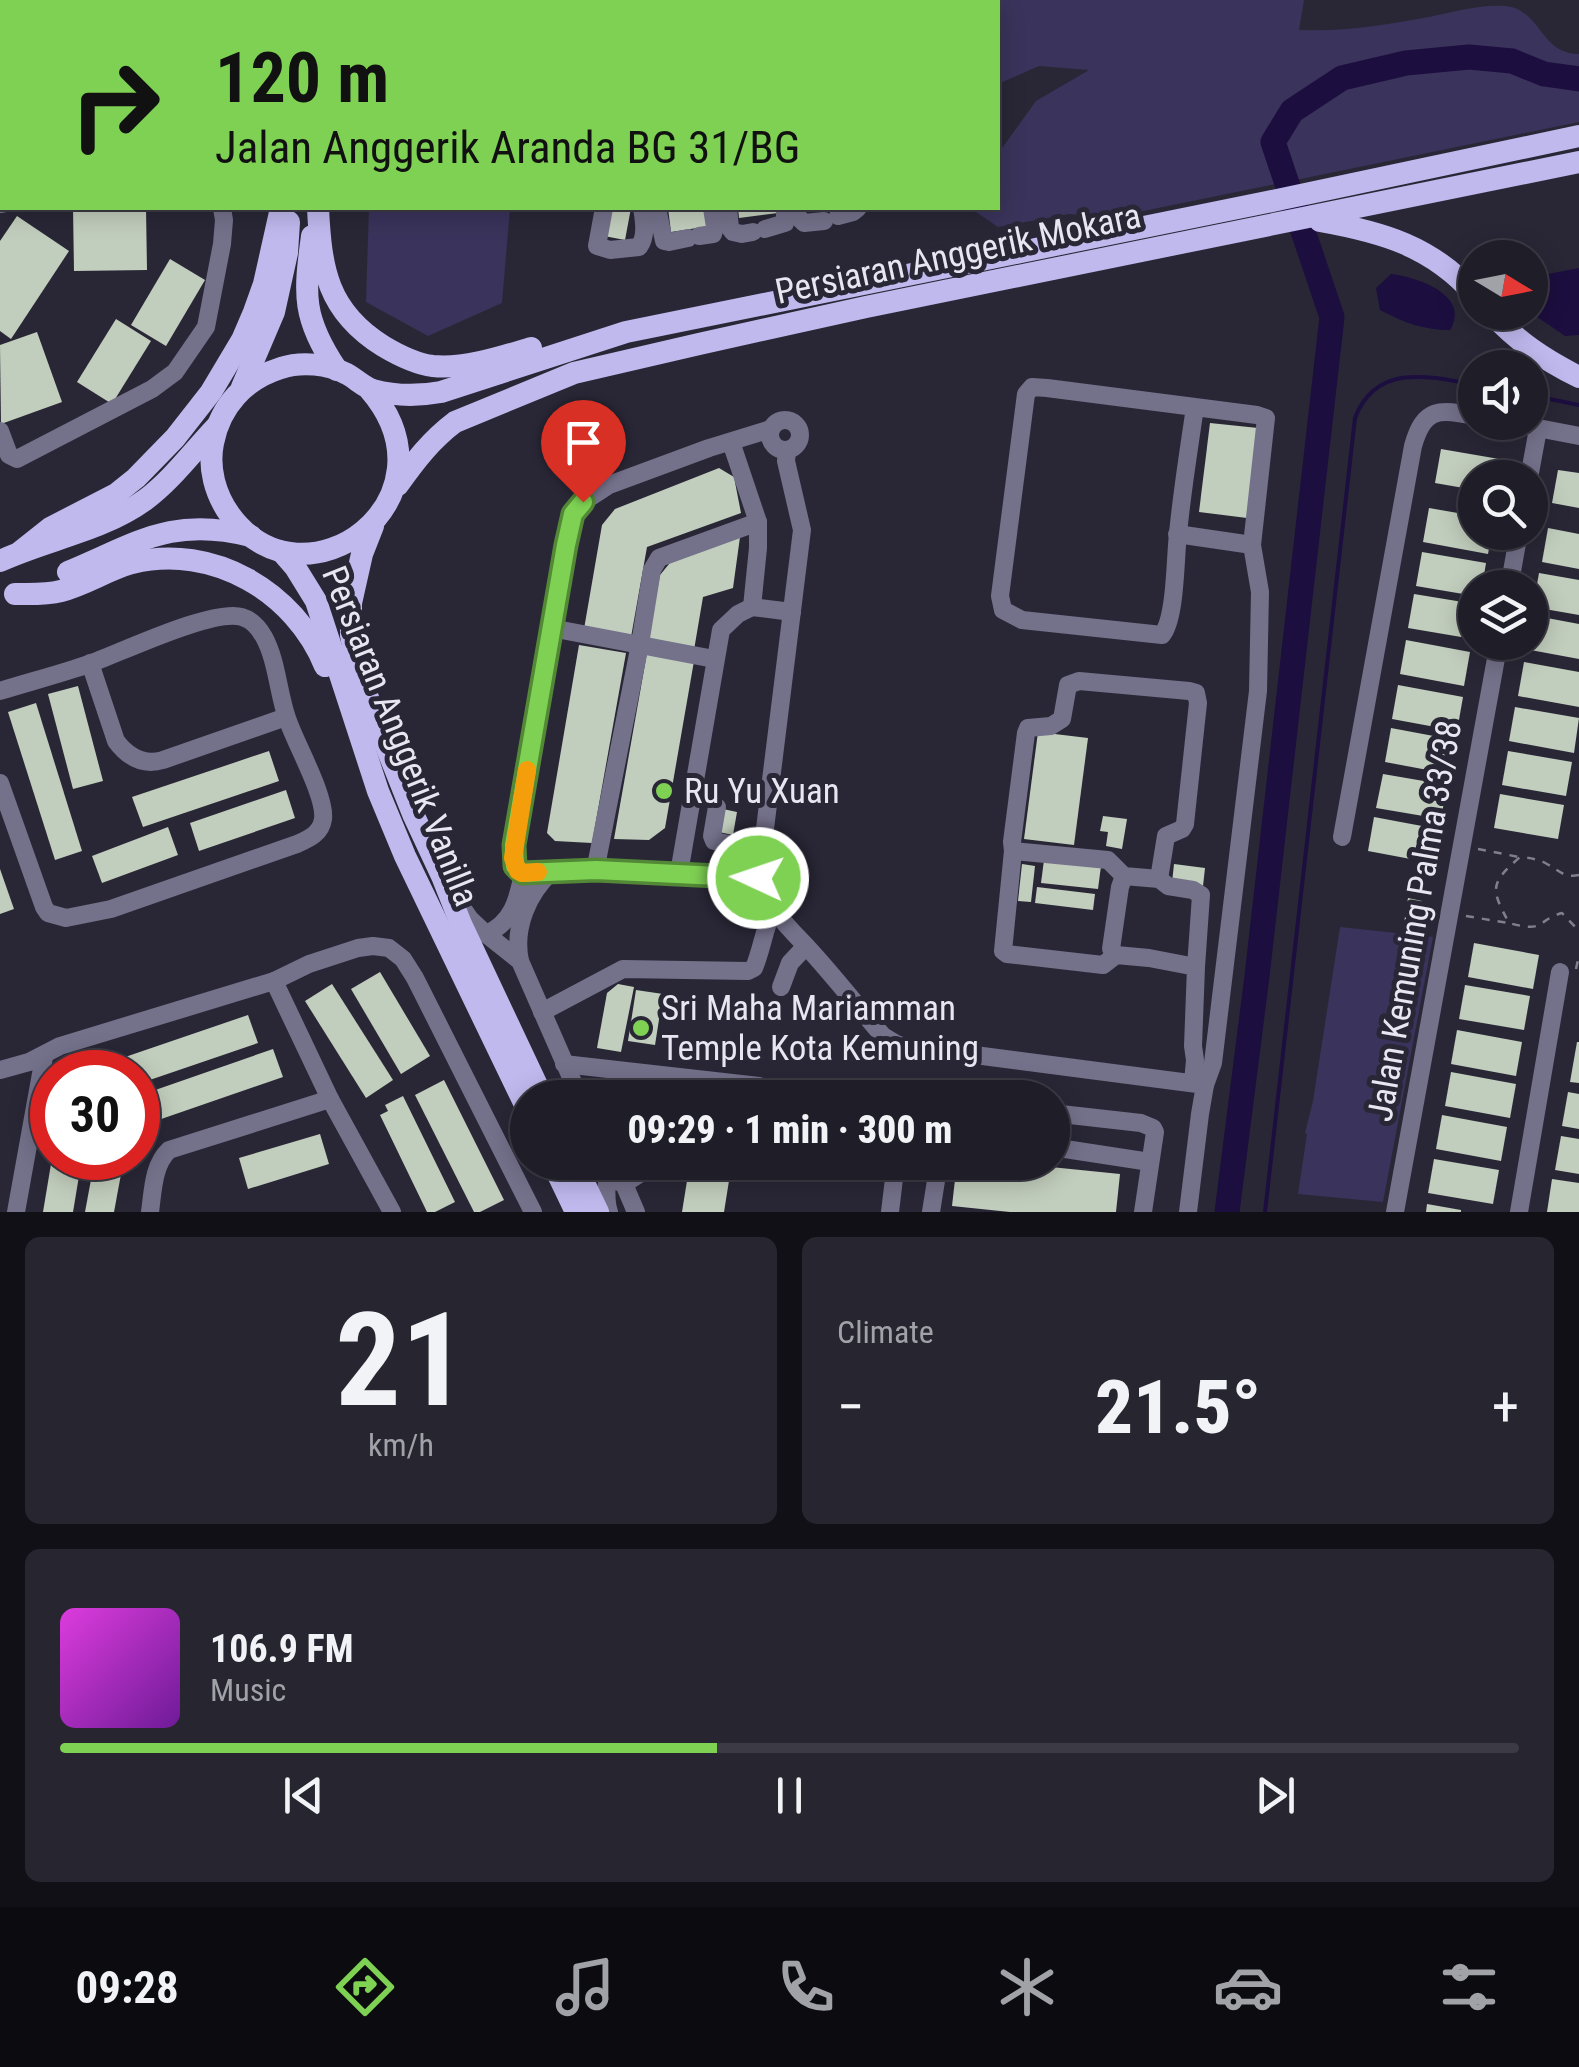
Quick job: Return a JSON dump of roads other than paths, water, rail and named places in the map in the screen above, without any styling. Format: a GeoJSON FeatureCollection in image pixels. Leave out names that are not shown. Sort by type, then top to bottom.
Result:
{"type":"FeatureCollection","features":[{"type":"Feature","properties":{"kind":"main road","name":"Persiaran Anggerik Mokara"},"geometry":{"type":"LineString","coordinates":[[369,389],[424,395],[441,392],[626,332],[1579,136]]}},
{"type":"Feature","properties":{"kind":"main road","name":"Persiaran Anggerik Mokara"},"geometry":{"type":"LineString","coordinates":[[392,495],[423,451],[455,422],[574,374],[866,307],[1579,162]]}},
{"type":"Feature","properties":{"kind":"main road"},"geometry":{"type":"LineString","coordinates":[[10,556],[50,528],[116,494],[136,478],[175,438],[211,392],[254,312],[281,210]]}},
{"type":"Feature","properties":{"kind":"main road"},"geometry":{"type":"LineString","coordinates":[[240,390],[281,289],[290,210]]}},
{"type":"Feature","properties":{"kind":"main road"},"geometry":{"type":"LineString","coordinates":[[318,210],[320,251],[341,308],[368,336],[409,360],[432,366],[455,365],[571,336],[626,332]]}},
{"type":"Feature","properties":{"kind":"main road"},"geometry":{"type":"LineString","coordinates":[[318,210],[305,284],[306,302],[321,346],[337,370]]}},
{"type":"Feature","properties":{"kind":"main road"},"geometry":{"type":"LineString","coordinates":[[1308,218],[1391,236],[1438,261],[1458,279]]}},
{"type":"Feature","properties":{"kind":"main road"},"geometry":{"type":"LineString","coordinates":[[1507,330],[1543,360],[1579,377]]}},
{"type":"Feature","properties":{"kind":"main road"},"geometry":{"type":"LineString","coordinates":[[7,597],[168,531],[211,529],[250,536],[282,552],[328,550],[349,542],[368,529],[392,495],[399,462],[397,442],[387,414],[369,389],[337,370],[312,364],[286,366],[261,375],[240,390],[216,427],[146,500],[96,526],[10,556]]}},
{"type":"Feature","properties":{"kind":"main road"},"geometry":{"type":"LineString","coordinates":[[216,427],[211,467],[215,487],[230,514],[250,536]]}},
{"type":"Feature","properties":{"kind":"main road","name":"Persiaran Anggerik Vanilla"},"geometry":{"type":"LineString","coordinates":[[377,519],[355,580],[350,634],[372,710],[413,814],[535,1080]]}},
{"type":"Feature","properties":{"kind":"main road","name":"Persiaran Anggerik Vanilla"},"geometry":{"type":"LineString","coordinates":[[282,552],[316,601],[378,791],[405,856],[513,1080]]}},
{"type":"Feature","properties":{"kind":"main road"},"geometry":{"type":"LineString","coordinates":[[7,597],[59,592],[133,563],[167,559],[231,570],[276,598],[309,633],[352,717]]}},
{"type":"Feature","properties":{"kind":"main road"},"geometry":{"type":"LineString","coordinates":[[561,1180],[576,1212]]}},
{"type":"Feature","properties":{"kind":"main road"},"geometry":{"type":"LineString","coordinates":[[583,1180],[598,1212]]}},
{"type":"Feature","properties":{"kind":"street"},"geometry":{"type":"LineString","coordinates":[[0,431],[8,454],[17,460],[152,390],[175,372],[206,327],[222,244],[222,210]]}},
{"type":"Feature","properties":{"kind":"street"},"geometry":{"type":"LineString","coordinates":[[604,210],[597,246],[610,250],[639,247],[644,242],[642,210]]}},
{"type":"Feature","properties":{"kind":"street"},"geometry":{"type":"LineString","coordinates":[[657,210],[664,240],[670,242],[713,234],[712,210]]}},
{"type":"Feature","properties":{"kind":"street"},"geometry":{"type":"LineString","coordinates":[[728,210],[730,228],[742,234],[785,222],[785,210]]}},
{"type":"Feature","properties":{"kind":"street"},"geometry":{"type":"LineString","coordinates":[[797,210],[801,222],[810,224],[856,210]]}},
{"type":"Feature","properties":{"kind":"street"},"geometry":{"type":"LineString","coordinates":[[1195,407],[1170,610],[1162,635],[1022,620],[1003,610],[1000,596],[1026,394],[1032,387],[1195,407],[1266,418],[1252,544],[1260,592],[1258,691],[1213,1063],[1199,1084]]}},
{"type":"Feature","properties":{"kind":"street"},"geometry":{"type":"LineString","coordinates":[[1342,837],[1413,446],[1423,421],[1435,412],[1458,413]]}},
{"type":"Feature","properties":{"kind":"street"},"geometry":{"type":"LineString","coordinates":[[758,878],[596,870],[522,873],[515,866],[514,845],[573,514],[583,502],[609,485],[771,429],[773,444],[787,450],[786,462],[802,530],[758,878],[773,910],[882,1036],[898,1045],[1199,1084]]}},
{"type":"Feature","properties":{"kind":"street"},"geometry":{"type":"LineString","coordinates":[[1548,431],[1579,436]]}},
{"type":"Feature","properties":{"kind":"street"},"geometry":{"type":"LineString","coordinates":[[731,442],[758,522],[752,607]]}},
{"type":"Feature","properties":{"kind":"street"},"geometry":{"type":"LineString","coordinates":[[596,870],[652,570],[659,558],[758,522]]}},
{"type":"Feature","properties":{"kind":"street"},"geometry":{"type":"LineString","coordinates":[[1178,534],[1252,544]]}},
{"type":"Feature","properties":{"kind":"street"},"geometry":{"type":"LineString","coordinates":[[679,873],[721,630],[752,607],[792,612]]}},
{"type":"Feature","properties":{"kind":"street"},"geometry":{"type":"LineString","coordinates":[[0,691],[90,664],[200,622],[228,615],[244,617],[256,625],[268,644],[286,718],[318,792],[324,816],[313,836],[266,856],[110,909],[66,918],[48,913],[38,893],[0,783]]}},
{"type":"Feature","properties":{"kind":"street"},"geometry":{"type":"LineString","coordinates":[[551,628],[714,659]]}},
{"type":"Feature","properties":{"kind":"street","name":"Jalan Kemuning Palma 33/38"},"geometry":{"type":"LineString","coordinates":[[1395,1212],[1496,660]]}},
{"type":"Feature","properties":{"kind":"street"},"geometry":{"type":"LineString","coordinates":[[90,664],[116,741],[145,763],[286,718]]}},
{"type":"Feature","properties":{"kind":"street"},"geometry":{"type":"LineString","coordinates":[[1116,955],[1103,966],[1003,951],[1026,732],[1032,726],[1051,726],[1062,720],[1068,685],[1079,682],[1196,693],[1185,824],[1166,836],[1159,879]]}},
{"type":"Feature","properties":{"kind":"street"},"geometry":{"type":"LineString","coordinates":[[688,816],[716,814],[714,841],[734,845]]}},
{"type":"Feature","properties":{"kind":"street"},"geometry":{"type":"LineString","coordinates":[[1014,851],[1108,860],[1124,876],[1159,879],[1168,886],[1201,895],[1193,1046],[1200,1114],[1188,1212]]}},
{"type":"Feature","properties":{"kind":"street"},"geometry":{"type":"LineString","coordinates":[[552,871],[540,882],[526,908],[518,940],[520,960],[572,1080]]}},
{"type":"Feature","properties":{"kind":"street"},"geometry":{"type":"LineString","coordinates":[[486,934],[506,921],[522,873]]}},
{"type":"Feature","properties":{"kind":"street"},"geometry":{"type":"LineString","coordinates":[[442,876],[470,919],[520,960]]}},
{"type":"Feature","properties":{"kind":"street"},"geometry":{"type":"LineString","coordinates":[[1124,876],[1111,949],[1116,955],[1196,967]]}},
{"type":"Feature","properties":{"kind":"street"},"geometry":{"type":"LineString","coordinates":[[542,1012],[624,968],[748,971],[758,959],[773,910]]}},
{"type":"Feature","properties":{"kind":"street"},"geometry":{"type":"LineString","coordinates":[[54,1050],[274,981],[309,964],[358,948],[381,946],[396,952],[415,978],[533,1212]]}},
{"type":"Feature","properties":{"kind":"street"},"geometry":{"type":"LineString","coordinates":[[782,987],[790,963],[806,946]]}},
{"type":"Feature","properties":{"kind":"street"},"geometry":{"type":"LineString","coordinates":[[1519,1212],[1560,972]]}},
{"type":"Feature","properties":{"kind":"street"},"geometry":{"type":"LineString","coordinates":[[274,981],[330,1098],[392,1212]]}},
{"type":"Feature","properties":{"kind":"street"},"geometry":{"type":"LineString","coordinates":[[0,1070],[30,1061]]}},
{"type":"Feature","properties":{"kind":"street"},"geometry":{"type":"LineString","coordinates":[[564,1064],[708,1080]]}},
{"type":"Feature","properties":{"kind":"street"},"geometry":{"type":"LineString","coordinates":[[150,1212],[158,1166],[169,1150],[330,1098]]}},
{"type":"Feature","properties":{"kind":"street"},"geometry":{"type":"LineString","coordinates":[[1070,1115],[1153,1128],[1143,1212]]}},
{"type":"Feature","properties":{"kind":"street"},"geometry":{"type":"LineString","coordinates":[[16,1212],[30,1134]]}},
{"type":"Feature","properties":{"kind":"street"},"geometry":{"type":"LineString","coordinates":[[1070,1150],[1150,1162]]}},
{"type":"Feature","properties":{"kind":"street"},"geometry":{"type":"LineString","coordinates":[[609,1212],[605,1196],[611,1180]]}},
{"type":"Feature","properties":{"kind":"street"},"geometry":{"type":"LineString","coordinates":[[616,1180],[636,1212]]}},
{"type":"Feature","properties":{"kind":"street"},"geometry":{"type":"LineString","coordinates":[[890,1212],[894,1180]]}},
{"type":"Feature","properties":{"kind":"street"},"geometry":{"type":"LineString","coordinates":[[933,1212],[937,1180]]}},
{"type":"Feature","properties":{"kind":"waterway"},"geometry":{"type":"LineString","coordinates":[[1227,1212],[1332,317],[1273,142],[1292,111],[1342,78],[1406,63],[1469,57],[1512,61],[1544,74],[1579,79]]}},
{"type":"Feature","properties":{"kind":"waterway"},"geometry":{"type":"LineString","coordinates":[[1265,1212],[1355,418],[1364,400],[1390,381],[1422,377],[1458,382]]}},
{"type":"Feature","properties":{"kind":"waterway"},"geometry":{"type":"LineString","coordinates":[[1548,399],[1579,405]]}},
{"type":"Feature","properties":{"kind":"place","name":"Ru Yu Xuan"},"geometry":{"type":"Point","coordinates":[664,791]}},
{"type":"Feature","properties":{"kind":"place","name":"Sri Maha Mariamman Temple Kota Kemuning"},"geometry":{"type":"Point","coordinates":[641,1028]}}]}
